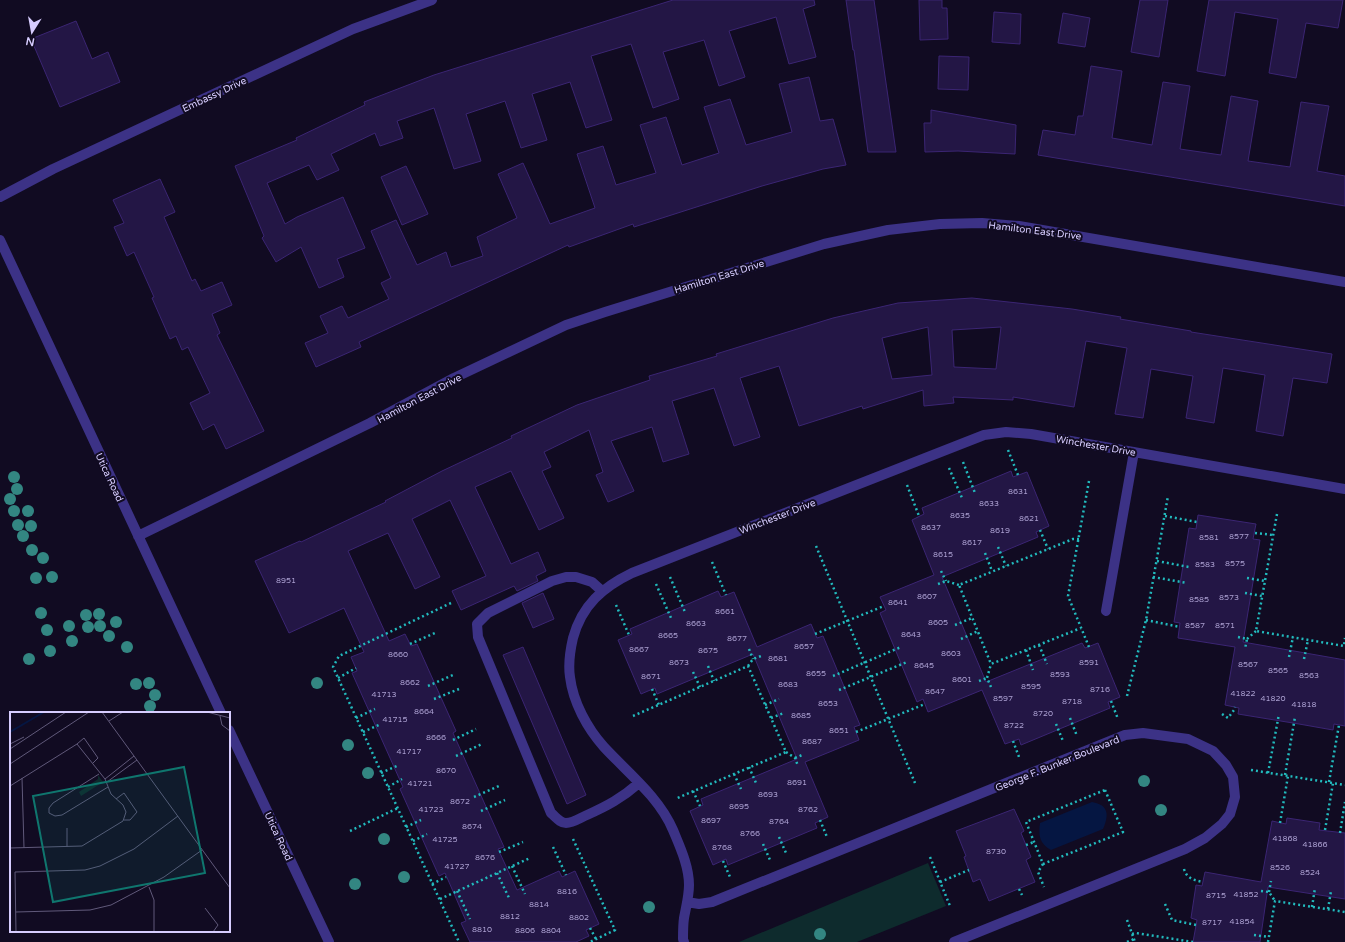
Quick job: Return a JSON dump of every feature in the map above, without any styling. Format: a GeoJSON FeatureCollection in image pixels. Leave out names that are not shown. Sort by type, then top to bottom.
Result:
{"type":"FeatureCollection","features":[{"type":"Feature","properties":{"kind":"street","name":"Embassy Drive"},"geometry":{"type":"LineString","coordinates":[[0,197],[53,169],[354,29],[432,0]]}},
{"type":"Feature","properties":{"kind":"street","name":"Hamilton East Drive"},"geometry":{"type":"LineString","coordinates":[[138,536],[370,423],[454,378],[566,325],[824,244],[888,230],[940,224],[982,223],[1019,226],[1345,282]]}},
{"type":"Feature","properties":{"kind":"street","name":"Utica Road"},"geometry":{"type":"LineString","coordinates":[[0,240],[221,712]]}},
{"type":"Feature","properties":{"kind":"street","name":"Winchester Drive"},"geometry":{"type":"LineString","coordinates":[[681,941],[689,885],[687,867],[672,829],[660,807],[603,745],[586,722],[574,695],[570,677],[570,651],[579,621],[602,591],[615,581],[984,435],[1006,432],[1031,434],[1345,489]]}},
{"type":"Feature","properties":{"kind":"street"},"geometry":{"type":"LineString","coordinates":[[1106,611],[1134,452]]}},
{"type":"Feature","properties":{"kind":"street"},"geometry":{"type":"LineString","coordinates":[[602,591],[592,582],[576,577],[566,577],[552,581],[488,613],[477,624],[478,637],[552,813],[560,821],[566,823],[574,822],[612,804],[627,794],[639,783]]}},
{"type":"Feature","properties":{"kind":"street","name":"Utica Road"},"geometry":{"type":"LineString","coordinates":[[230,732],[329,942]]}},
{"type":"Feature","properties":{"kind":"street","name":"George F. Bunker Boulevard"},"geometry":{"type":"LineString","coordinates":[[687,902],[699,904],[712,902],[1125,735],[1143,733],[1188,739],[1213,751],[1226,764],[1233,777],[1234,797],[1230,814],[1222,824],[1205,838],[1185,850],[954,942]]}},
{"type":"Feature","properties":{"kind":"path"},"geometry":{"type":"LineString","coordinates":[[1006,444],[1018,475]]}},
{"type":"Feature","properties":{"kind":"path"},"geometry":{"type":"LineString","coordinates":[[961,458],[975,493]]}},
{"type":"Feature","properties":{"kind":"path"},"geometry":{"type":"LineString","coordinates":[[947,464],[962,498]]}},
{"type":"Feature","properties":{"kind":"path"},"geometry":{"type":"LineString","coordinates":[[1089,481],[1068,596],[1089,646]]}},
{"type":"Feature","properties":{"kind":"path"},"geometry":{"type":"LineString","coordinates":[[905,482],[919,516]]}},
{"type":"Feature","properties":{"kind":"path"},"geometry":{"type":"LineString","coordinates":[[1127,696],[1146,620],[1168,496]]}},
{"type":"Feature","properties":{"kind":"path"},"geometry":{"type":"LineString","coordinates":[[1245,649],[1247,639],[1256,631],[1277,514]]}},
{"type":"Feature","properties":{"kind":"path"},"geometry":{"type":"LineString","coordinates":[[1165,516],[1197,522]]}},
{"type":"Feature","properties":{"kind":"path"},"geometry":{"type":"LineString","coordinates":[[1040,530],[1048,549]]}},
{"type":"Feature","properties":{"kind":"path"},"geometry":{"type":"LineString","coordinates":[[1254,533],[1273,536]]}},
{"type":"Feature","properties":{"kind":"path"},"geometry":{"type":"LineString","coordinates":[[938,584],[946,581],[959,585],[1073,539],[1078,539]]}},
{"type":"Feature","properties":{"kind":"path"},"geometry":{"type":"LineString","coordinates":[[816,546],[914,783]]}},
{"type":"Feature","properties":{"kind":"path"},"geometry":{"type":"LineString","coordinates":[[998,547],[1006,566]]}},
{"type":"Feature","properties":{"kind":"path"},"geometry":{"type":"LineString","coordinates":[[985,553],[992,571]]}},
{"type":"Feature","properties":{"kind":"path"},"geometry":{"type":"LineString","coordinates":[[1157,561],[1189,567]]}},
{"type":"Feature","properties":{"kind":"path"},"geometry":{"type":"LineString","coordinates":[[712,562],[726,595]]}},
{"type":"Feature","properties":{"kind":"path"},"geometry":{"type":"LineString","coordinates":[[942,570],[946,581]]}},
{"type":"Feature","properties":{"kind":"path"},"geometry":{"type":"LineString","coordinates":[[670,577],[685,612]]}},
{"type":"Feature","properties":{"kind":"path"},"geometry":{"type":"LineString","coordinates":[[1153,577],[1187,583]]}},
{"type":"Feature","properties":{"kind":"path"},"geometry":{"type":"LineString","coordinates":[[1247,578],[1265,581]]}},
{"type":"Feature","properties":{"kind":"path"},"geometry":{"type":"LineString","coordinates":[[656,583],[670,618]]}},
{"type":"Feature","properties":{"kind":"path"},"geometry":{"type":"LineString","coordinates":[[959,585],[991,664],[987,678],[991,687]]}},
{"type":"Feature","properties":{"kind":"path"},"geometry":{"type":"LineString","coordinates":[[1245,593],[1262,596]]}},
{"type":"Feature","properties":{"kind":"path"},"geometry":{"type":"LineString","coordinates":[[615,602],[629,635]]}},
{"type":"Feature","properties":{"kind":"path"},"geometry":{"type":"LineString","coordinates":[[451,603],[339,656],[332,667],[459,942]]}},
{"type":"Feature","properties":{"kind":"path"},"geometry":{"type":"LineString","coordinates":[[815,634],[884,606]]}},
{"type":"Feature","properties":{"kind":"path"},"geometry":{"type":"LineString","coordinates":[[955,625],[972,618]]}},
{"type":"Feature","properties":{"kind":"path"},"geometry":{"type":"LineString","coordinates":[[1146,620],[1180,627]]}},
{"type":"Feature","properties":{"kind":"path"},"geometry":{"type":"LineString","coordinates":[[991,664],[1081,628]]}},
{"type":"Feature","properties":{"kind":"path"},"geometry":{"type":"LineString","coordinates":[[1256,631],[1344,647],[1345,638]]}},
{"type":"Feature","properties":{"kind":"path"},"geometry":{"type":"LineString","coordinates":[[961,639],[978,632]]}},
{"type":"Feature","properties":{"kind":"path"},"geometry":{"type":"LineString","coordinates":[[410,644],[435,633]]}},
{"type":"Feature","properties":{"kind":"path"},"geometry":{"type":"LineString","coordinates":[[1238,637],[1247,639]]}},
{"type":"Feature","properties":{"kind":"path"},"geometry":{"type":"LineString","coordinates":[[1289,657],[1293,637]]}},
{"type":"Feature","properties":{"kind":"path"},"geometry":{"type":"LineString","coordinates":[[1304,659],[1308,640]]}},
{"type":"Feature","properties":{"kind":"path"},"geometry":{"type":"LineString","coordinates":[[1039,645],[1047,664]]}},
{"type":"Feature","properties":{"kind":"path"},"geometry":{"type":"LineString","coordinates":[[833,676],[901,647]]}},
{"type":"Feature","properties":{"kind":"path"},"geometry":{"type":"LineString","coordinates":[[749,649],[753,659]]}},
{"type":"Feature","properties":{"kind":"path"},"geometry":{"type":"LineString","coordinates":[[1026,650],[1033,670]]}},
{"type":"Feature","properties":{"kind":"path"},"geometry":{"type":"LineString","coordinates":[[633,716],[748,666],[753,659],[761,656]]}},
{"type":"Feature","properties":{"kind":"path"},"geometry":{"type":"LineString","coordinates":[[839,690],[907,662]]}},
{"type":"Feature","properties":{"kind":"path"},"geometry":{"type":"LineString","coordinates":[[708,666],[714,681]]}},
{"type":"Feature","properties":{"kind":"path"},"geometry":{"type":"LineString","coordinates":[[748,666],[786,752],[795,758],[798,766]]}},
{"type":"Feature","properties":{"kind":"path"},"geometry":{"type":"LineString","coordinates":[[338,678],[356,668]]}},
{"type":"Feature","properties":{"kind":"path"},"geometry":{"type":"LineString","coordinates":[[693,672],[700,687]]}},
{"type":"Feature","properties":{"kind":"path"},"geometry":{"type":"LineString","coordinates":[[428,686],[453,675]]}},
{"type":"Feature","properties":{"kind":"path"},"geometry":{"type":"LineString","coordinates":[[979,681],[987,678]]}},
{"type":"Feature","properties":{"kind":"path"},"geometry":{"type":"LineString","coordinates":[[434,699],[459,689]]}},
{"type":"Feature","properties":{"kind":"path"},"geometry":{"type":"LineString","coordinates":[[652,689],[659,705]]}},
{"type":"Feature","properties":{"kind":"path"},"geometry":{"type":"LineString","coordinates":[[765,705],[779,699]]}},
{"type":"Feature","properties":{"kind":"path"},"geometry":{"type":"LineString","coordinates":[[1111,701],[1119,721]]}},
{"type":"Feature","properties":{"kind":"path"},"geometry":{"type":"LineString","coordinates":[[856,732],[925,704]]}},
{"type":"Feature","properties":{"kind":"path"},"geometry":{"type":"LineString","coordinates":[[1222,714],[1228,718],[1235,707]]}},
{"type":"Feature","properties":{"kind":"path"},"geometry":{"type":"LineString","coordinates":[[356,718],[375,709]]}},
{"type":"Feature","properties":{"kind":"path"},"geometry":{"type":"LineString","coordinates":[[771,718],[784,712]]}},
{"type":"Feature","properties":{"kind":"path"},"geometry":{"type":"LineString","coordinates":[[1268,773],[1279,714]]}},
{"type":"Feature","properties":{"kind":"path"},"geometry":{"type":"LineString","coordinates":[[1280,823],[1295,717]]}},
{"type":"Feature","properties":{"kind":"path"},"geometry":{"type":"LineString","coordinates":[[1070,718],[1078,737]]}},
{"type":"Feature","properties":{"kind":"path"},"geometry":{"type":"LineString","coordinates":[[363,732],[381,724]]}},
{"type":"Feature","properties":{"kind":"path"},"geometry":{"type":"LineString","coordinates":[[1056,724],[1064,743]]}},
{"type":"Feature","properties":{"kind":"path"},"geometry":{"type":"LineString","coordinates":[[1329,782],[1339,725]]}},
{"type":"Feature","properties":{"kind":"path"},"geometry":{"type":"LineString","coordinates":[[453,740],[476,729]]}},
{"type":"Feature","properties":{"kind":"path"},"geometry":{"type":"LineString","coordinates":[[1013,741],[1020,760]]}},
{"type":"Feature","properties":{"kind":"path"},"geometry":{"type":"LineString","coordinates":[[456,756],[482,744]]}},
{"type":"Feature","properties":{"kind":"path"},"geometry":{"type":"LineString","coordinates":[[675,799],[786,752]]}},
{"type":"Feature","properties":{"kind":"path"},"geometry":{"type":"LineString","coordinates":[[795,758],[802,755]]}},
{"type":"Feature","properties":{"kind":"path"},"geometry":{"type":"LineString","coordinates":[[381,773],[399,765]]}},
{"type":"Feature","properties":{"kind":"path"},"geometry":{"type":"LineString","coordinates":[[749,767],[756,783]]}},
{"type":"Feature","properties":{"kind":"path"},"geometry":{"type":"LineString","coordinates":[[1251,770],[1345,785]]}},
{"type":"Feature","properties":{"kind":"path"},"geometry":{"type":"LineString","coordinates":[[734,774],[741,789]]}},
{"type":"Feature","properties":{"kind":"path"},"geometry":{"type":"LineString","coordinates":[[388,787],[402,780]]}},
{"type":"Feature","properties":{"kind":"path"},"geometry":{"type":"LineString","coordinates":[[1325,830],[1333,783]]}},
{"type":"Feature","properties":{"kind":"path"},"geometry":{"type":"LineString","coordinates":[[474,796],[499,786]]}},
{"type":"Feature","properties":{"kind":"path"},"geometry":{"type":"LineString","coordinates":[[1043,864],[1026,822],[1105,790],[1122,832],[1043,864],[1038,872],[1044,889]]}},
{"type":"Feature","properties":{"kind":"path"},"geometry":{"type":"LineString","coordinates":[[693,791],[700,806]]}},
{"type":"Feature","properties":{"kind":"path"},"geometry":{"type":"LineString","coordinates":[[481,811],[505,800]]}},
{"type":"Feature","properties":{"kind":"path"},"geometry":{"type":"LineString","coordinates":[[1340,833],[1345,802]]}},
{"type":"Feature","properties":{"kind":"path"},"geometry":{"type":"LineString","coordinates":[[350,830],[398,808]]}},
{"type":"Feature","properties":{"kind":"path"},"geometry":{"type":"LineString","coordinates":[[406,827],[421,820]]}},
{"type":"Feature","properties":{"kind":"path"},"geometry":{"type":"LineString","coordinates":[[820,820],[828,839]]}},
{"type":"Feature","properties":{"kind":"path"},"geometry":{"type":"LineString","coordinates":[[413,841],[427,834]]}},
{"type":"Feature","properties":{"kind":"path"},"geometry":{"type":"LineString","coordinates":[[571,835],[615,930],[590,942]]}},
{"type":"Feature","properties":{"kind":"path"},"geometry":{"type":"LineString","coordinates":[[779,837],[787,856]]}},
{"type":"Feature","properties":{"kind":"path"},"geometry":{"type":"LineString","coordinates":[[499,852],[523,842]]}},
{"type":"Feature","properties":{"kind":"path"},"geometry":{"type":"LineString","coordinates":[[1026,845],[1034,842]]}},
{"type":"Feature","properties":{"kind":"path"},"geometry":{"type":"LineString","coordinates":[[764,844],[771,862]]}},
{"type":"Feature","properties":{"kind":"path"},"geometry":{"type":"LineString","coordinates":[[553,848],[566,875]]}},
{"type":"Feature","properties":{"kind":"path"},"geometry":{"type":"LineString","coordinates":[[930,857],[950,906]]}},
{"type":"Feature","properties":{"kind":"path"},"geometry":{"type":"LineString","coordinates":[[440,899],[530,858]]}},
{"type":"Feature","properties":{"kind":"path"},"geometry":{"type":"LineString","coordinates":[[723,860],[731,878]]}},
{"type":"Feature","properties":{"kind":"path"},"geometry":{"type":"LineString","coordinates":[[512,866],[525,894]]}},
{"type":"Feature","properties":{"kind":"path"},"geometry":{"type":"LineString","coordinates":[[1184,869],[1186,874],[1192,880],[1203,882]]}},
{"type":"Feature","properties":{"kind":"path"},"geometry":{"type":"LineString","coordinates":[[940,882],[969,870]]}},
{"type":"Feature","properties":{"kind":"path"},"geometry":{"type":"LineString","coordinates":[[497,873],[510,900]]}},
{"type":"Feature","properties":{"kind":"path"},"geometry":{"type":"LineString","coordinates":[[432,884],[446,877]]}},
{"type":"Feature","properties":{"kind":"path"},"geometry":{"type":"LineString","coordinates":[[1269,892],[1271,880]]}},
{"type":"Feature","properties":{"kind":"path"},"geometry":{"type":"LineString","coordinates":[[1312,907],[1316,888]]}},
{"type":"Feature","properties":{"kind":"path"},"geometry":{"type":"LineString","coordinates":[[457,891],[470,919]]}},
{"type":"Feature","properties":{"kind":"path"},"geometry":{"type":"LineString","coordinates":[[1261,891],[1269,892],[1276,900],[1345,912]]}},
{"type":"Feature","properties":{"kind":"path"},"geometry":{"type":"LineString","coordinates":[[1328,909],[1331,891]]}},
{"type":"Feature","properties":{"kind":"path"},"geometry":{"type":"LineString","coordinates":[[1268,942],[1276,900]]}},
{"type":"Feature","properties":{"kind":"path"},"geometry":{"type":"LineString","coordinates":[[1165,904],[1172,920],[1196,925]]}},
{"type":"Feature","properties":{"kind":"path"},"geometry":{"type":"LineString","coordinates":[[1126,920],[1135,941],[1127,942]]}},
{"type":"Feature","properties":{"kind":"path"},"geometry":{"type":"LineString","coordinates":[[590,928],[596,939]]}},
{"type":"Feature","properties":{"kind":"path"},"geometry":{"type":"LineString","coordinates":[[1132,934],[1136,933],[1193,942]]}},
{"type":"Feature","properties":{"kind":"path"},"geometry":{"type":"LineString","coordinates":[[1254,935],[1269,937]]}},
{"type":"Feature","properties":{"kind":"green space"},"geometry":{"type":"Polygon","coordinates":[[[928,863],[946,906],[857,942],[739,942],[928,863]]]}},
{"type":"Feature","properties":{"kind":"water"},"geometry":{"type":"Polygon","coordinates":[[[1092,802],[1098,803],[1105,808],[1107,815],[1103,829],[1051,850],[1044,845],[1039,832],[1040,823],[1092,802]]]}},
{"type":"Feature","properties":{"kind":"building"},"geometry":{"type":"Polygon","coordinates":[[[673,0],[814,0],[815,5],[803,9],[816,57],[789,64],[776,17],[729,31],[745,77],[719,86],[704,40],[663,52],[679,99],[653,108],[631,44],[591,56],[612,120],[586,128],[570,82],[532,94],[547,140],[521,148],[505,101],[466,114],[481,161],[454,169],[434,108],[397,121],[403,138],[380,146],[375,133],[331,154],[339,170],[317,180],[309,165],[267,183],[285,224],[297,217],[343,197],[365,248],[337,259],[344,277],[319,288],[301,247],[276,262],[262,238],[264,236],[235,166],[297,140],[296,138],[365,105],[364,102],[434,75],[673,0]]]}},
{"type":"Feature","properties":{"kind":"building"},"geometry":{"type":"Polygon","coordinates":[[[846,0],[874,0],[896,152],[868,152],[846,0]]]}},
{"type":"Feature","properties":{"kind":"building"},"geometry":{"type":"Polygon","coordinates":[[[919,0],[942,0],[942,8],[947,8],[948,39],[920,40],[919,0]]]}},
{"type":"Feature","properties":{"kind":"building"},"geometry":{"type":"Polygon","coordinates":[[[1140,0],[1168,0],[1159,57],[1131,52],[1140,0]]]}},
{"type":"Feature","properties":{"kind":"building"},"geometry":{"type":"Polygon","coordinates":[[[1209,0],[1343,0],[1338,28],[1306,23],[1296,78],[1269,73],[1278,19],[1235,12],[1225,76],[1197,71],[1209,0]]]}},
{"type":"Feature","properties":{"kind":"building"},"geometry":{"type":"Polygon","coordinates":[[[994,12],[1021,14],[1020,44],[992,42],[994,12]]]}},
{"type":"Feature","properties":{"kind":"building"},"geometry":{"type":"Polygon","coordinates":[[[1063,13],[1090,18],[1085,47],[1058,43],[1063,13]]]}},
{"type":"Feature","properties":{"kind":"building"},"geometry":{"type":"Polygon","coordinates":[[[76,21],[92,59],[108,52],[120,82],[60,107],[31,39],[76,21]]]}},
{"type":"Feature","properties":{"kind":"building"},"geometry":{"type":"Polygon","coordinates":[[[939,56],[969,57],[968,90],[938,89],[939,56]]]}},
{"type":"Feature","properties":{"kind":"building"},"geometry":{"type":"Polygon","coordinates":[[[1091,66],[1122,71],[1112,138],[1152,145],[1163,82],[1190,86],[1180,149],[1221,155],[1231,96],[1258,101],[1248,161],[1290,167],[1301,102],[1329,106],[1317,171],[1345,176],[1345,206],[1038,155],[1043,130],[1075,135],[1078,116],[1083,116],[1091,66]]]}},
{"type":"Feature","properties":{"kind":"building"},"geometry":{"type":"Polygon","coordinates":[[[809,77],[820,121],[833,119],[846,165],[823,169],[762,186],[634,227],[633,224],[569,247],[568,245],[359,342],[361,347],[316,367],[305,343],[328,333],[320,316],[342,306],[348,318],[389,299],[381,283],[391,278],[371,231],[396,220],[417,265],[446,252],[451,267],[483,256],[477,237],[517,218],[498,174],[523,163],[550,224],[595,208],[577,154],[603,146],[616,185],[656,173],[640,125],[666,117],[682,165],[719,153],[704,107],[730,99],[746,145],[792,132],[779,84],[809,77]]]}},
{"type":"Feature","properties":{"kind":"building"},"geometry":{"type":"Polygon","coordinates":[[[931,110],[1016,125],[1015,154],[958,151],[925,152],[924,123],[931,123],[931,110]]]}},
{"type":"Feature","properties":{"kind":"building"},"geometry":{"type":"Polygon","coordinates":[[[406,166],[428,214],[402,225],[381,177],[406,166]]]}},
{"type":"Feature","properties":{"kind":"building"},"geometry":{"type":"Polygon","coordinates":[[[160,179],[175,212],[164,217],[192,281],[195,279],[201,291],[222,282],[232,305],[212,314],[220,333],[217,335],[264,431],[226,449],[214,424],[203,430],[190,403],[210,393],[188,347],[182,350],[176,336],[170,339],[152,298],[154,297],[134,252],[127,256],[114,227],[124,223],[113,200],[160,179]]]}},
{"type":"Feature","properties":{"kind":"building"},"geometry":{"type":"Polygon","coordinates":[[[972,298],[1072,309],[1121,317],[1120,319],[1191,332],[1332,354],[1327,383],[1293,378],[1283,436],[1256,431],[1265,375],[1223,368],[1214,423],[1186,418],[1193,376],[1151,369],[1143,418],[1115,414],[1127,348],[1086,341],[1074,407],[1013,397],[1013,400],[953,397],[954,403],[924,406],[923,390],[863,409],[862,406],[799,426],[779,366],[740,378],[760,437],[734,446],[714,388],[672,401],[689,454],[663,462],[652,427],[611,441],[634,491],[608,502],[596,475],[603,472],[589,430],[544,452],[551,467],[542,471],[564,518],[539,530],[511,471],[475,487],[511,564],[538,552],[546,571],[536,576],[538,581],[517,591],[514,586],[461,610],[452,591],[486,576],[450,500],[412,519],[440,577],[415,589],[388,533],[348,551],[389,641],[405,634],[411,646],[417,644],[456,731],[453,733],[504,847],[498,849],[517,890],[559,871],[562,877],[575,871],[599,924],[586,930],[589,936],[576,942],[470,942],[461,923],[466,921],[445,873],[439,876],[400,789],[403,787],[352,673],[357,671],[351,657],[364,652],[344,608],[289,633],[255,561],[300,541],[301,542],[386,502],[385,501],[442,471],[577,405],[650,380],[649,376],[717,356],[716,354],[833,318],[898,303],[972,298]],[[928,327],[882,338],[892,379],[932,375],[928,327]],[[1001,327],[952,330],[954,367],[996,369],[1001,327]]]}},
{"type":"Feature","properties":{"kind":"building"},"geometry":{"type":"Polygon","coordinates":[[[1011,471],[1013,477],[1027,472],[1049,526],[1036,532],[1038,537],[942,577],[986,682],[1082,643],[1085,648],[1098,643],[1120,697],[1108,702],[1110,708],[1021,745],[1019,739],[1005,744],[982,690],[928,712],[923,699],[917,702],[880,613],[886,610],[880,597],[934,575],[912,520],[924,514],[922,508],[1011,471]]]}},
{"type":"Feature","properties":{"kind":"building"},"geometry":{"type":"Polygon","coordinates":[[[1198,515],[1256,524],[1253,539],[1260,540],[1243,642],[1345,660],[1345,726],[1334,724],[1333,730],[1238,714],[1239,708],[1225,705],[1235,647],[1178,638],[1180,623],[1174,622],[1189,528],[1196,529],[1198,515]]]}},
{"type":"Feature","properties":{"kind":"building"},"geometry":{"type":"Polygon","coordinates":[[[718,591],[721,597],[734,592],[757,647],[811,624],[817,638],[823,636],[860,725],[854,727],[859,740],[805,762],[828,817],[815,823],[817,828],[728,865],[726,859],[713,865],[690,811],[703,805],[701,799],[797,759],[753,654],[657,694],[655,688],[641,694],[618,640],[632,634],[630,629],[718,591]]]}},
{"type":"Feature","properties":{"kind":"building"},"geometry":{"type":"Polygon","coordinates":[[[543,593],[554,619],[533,628],[522,603],[543,593]]]}},
{"type":"Feature","properties":{"kind":"building"},"geometry":{"type":"Polygon","coordinates":[[[523,647],[586,795],[567,804],[503,655],[523,647]]]}},
{"type":"Feature","properties":{"kind":"building"},"geometry":{"type":"Polygon","coordinates":[[[1014,809],[1024,831],[1021,833],[1031,857],[1026,860],[1035,882],[989,901],[980,879],[973,882],[964,857],[966,856],[956,831],[1014,809]]]}},
{"type":"Feature","properties":{"kind":"building"},"geometry":{"type":"Polygon","coordinates":[[[1287,818],[1320,823],[1319,830],[1345,833],[1345,899],[1268,887],[1260,942],[1193,942],[1197,920],[1191,918],[1196,885],[1202,886],[1205,872],[1261,882],[1272,821],[1286,824],[1287,818]]]}}]}
